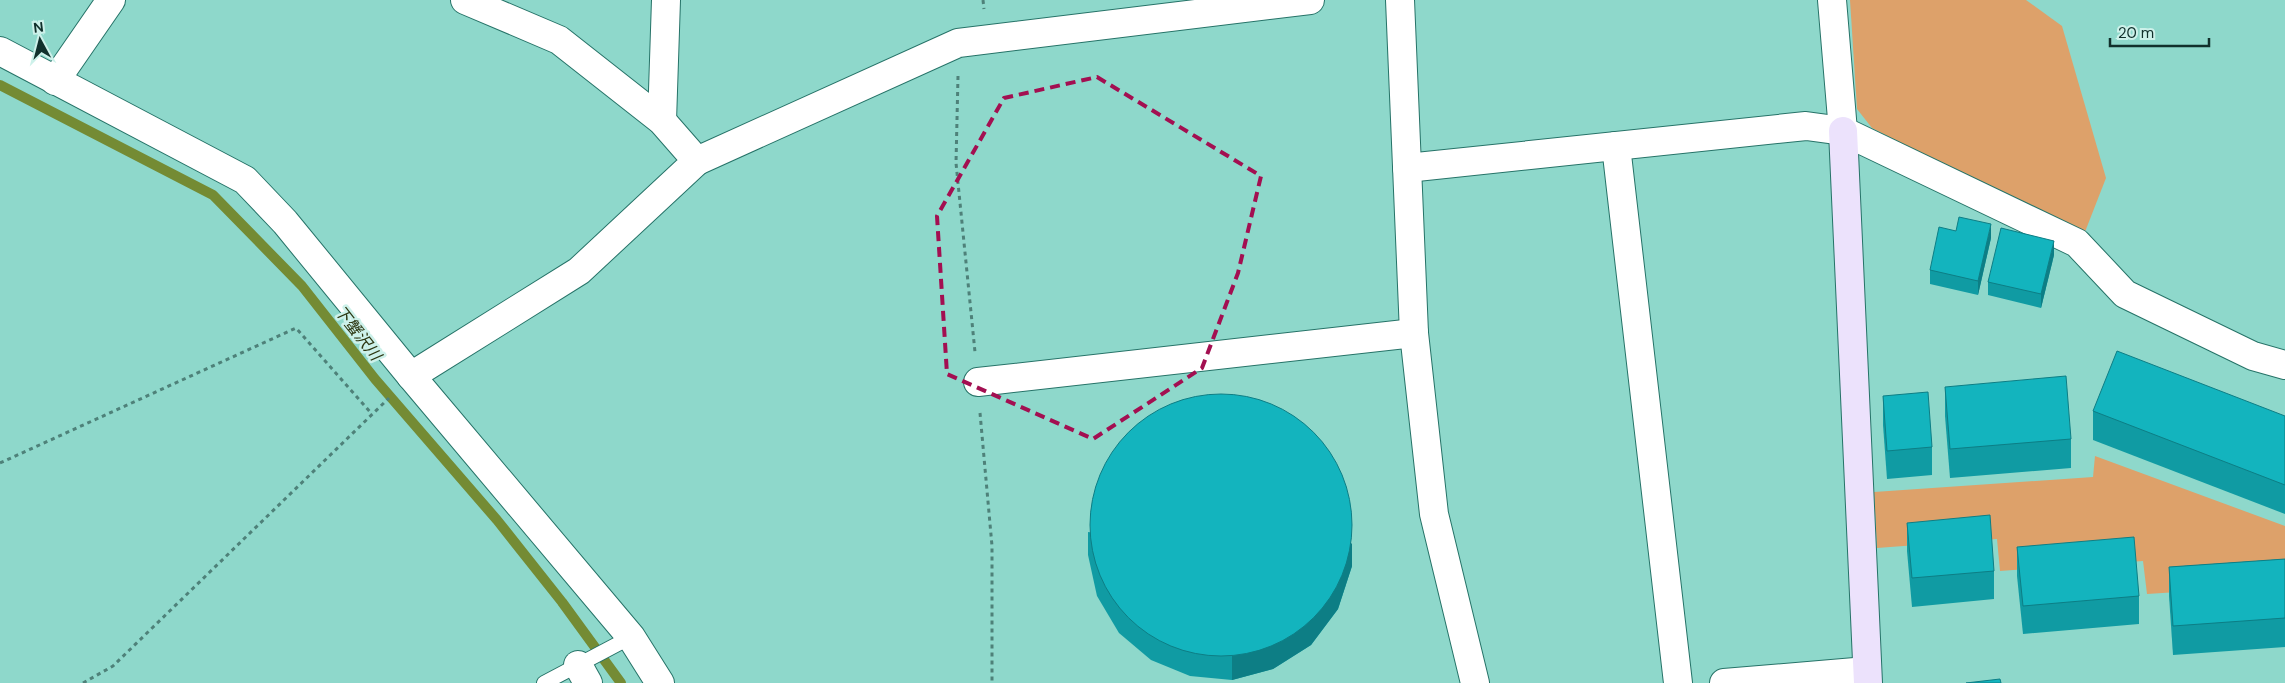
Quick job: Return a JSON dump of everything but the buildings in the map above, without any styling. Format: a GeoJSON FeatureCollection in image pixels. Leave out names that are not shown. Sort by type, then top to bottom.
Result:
{"type":"FeatureCollection","features":[{"type":"Feature","properties":{"kind":"street"},"geometry":{"type":"LineString","coordinates":[[56,81],[111,0]]}},
{"type":"Feature","properties":{"kind":"street"},"geometry":{"type":"LineString","coordinates":[[465,0],[559,40],[662,121],[698,161]]}},
{"type":"Feature","properties":{"kind":"street"},"geometry":{"type":"LineString","coordinates":[[662,121],[666,0]]}},
{"type":"Feature","properties":{"kind":"street"},"geometry":{"type":"LineString","coordinates":[[411,376],[579,271],[698,161],[958,43],[1310,0]]}},
{"type":"Feature","properties":{"kind":"street"},"geometry":{"type":"LineString","coordinates":[[1400,0],[1414,332],[1434,514],[1475,683]]}},
{"type":"Feature","properties":{"kind":"street"},"geometry":{"type":"LineString","coordinates":[[1724,683],[1867,677],[1843,131],[1832,0]]}},
{"type":"Feature","properties":{"kind":"street"},"geometry":{"type":"LineString","coordinates":[[0,51],[245,180],[285,222],[411,376],[631,637],[660,683]]}},
{"type":"Feature","properties":{"kind":"street"},"geometry":{"type":"LineString","coordinates":[[1407,168],[1806,126],[1843,131],[2077,243],[2125,294],[2253,356],[2285,365]]}},
{"type":"Feature","properties":{"kind":"street"},"geometry":{"type":"LineString","coordinates":[[1616,146],[1678,683]]}},
{"type":"Feature","properties":{"kind":"street"},"geometry":{"type":"LineString","coordinates":[[978,382],[1414,332]]}},
{"type":"Feature","properties":{"kind":"lane"},"geometry":{"type":"LineString","coordinates":[[544,683],[583,674],[631,637]]}},
{"type":"Feature","properties":{"kind":"path"},"geometry":{"type":"LineString","coordinates":[[0,464],[296,328],[372,414]]}},
{"type":"Feature","properties":{"kind":"path"},"geometry":{"type":"LineString","coordinates":[[82,683],[113,666],[411,376]]}},
{"type":"Feature","properties":{"kind":"highlighted area"},"geometry":{"type":"Polygon","coordinates":[[[1097,77],[1261,176],[1238,273],[1202,368],[1093,439],[947,374],[937,216],[1004,98],[1097,77]]]}},
{"type":"Feature","properties":{"kind":"shaded area"},"geometry":{"type":"Polygon","coordinates":[[[1850,0],[2026,0],[2062,26],[2106,178],[2083,237],[1872,128],[1857,109],[1850,0]]]}},
{"type":"Feature","properties":{"kind":"shaded area"},"geometry":{"type":"Polygon","coordinates":[[[2095,456],[2285,526],[2285,585],[2147,594],[2143,561],[2000,571],[1997,539],[1877,548],[1874,492],[2093,477],[2095,456]]]}},
{"type":"Feature","properties":{"kind":"waterway","name":"下蟹沢川"},"geometry":{"type":"LineString","coordinates":[[0,85],[213,195],[302,286],[375,379],[497,520],[562,602],[621,683]]}}]}
